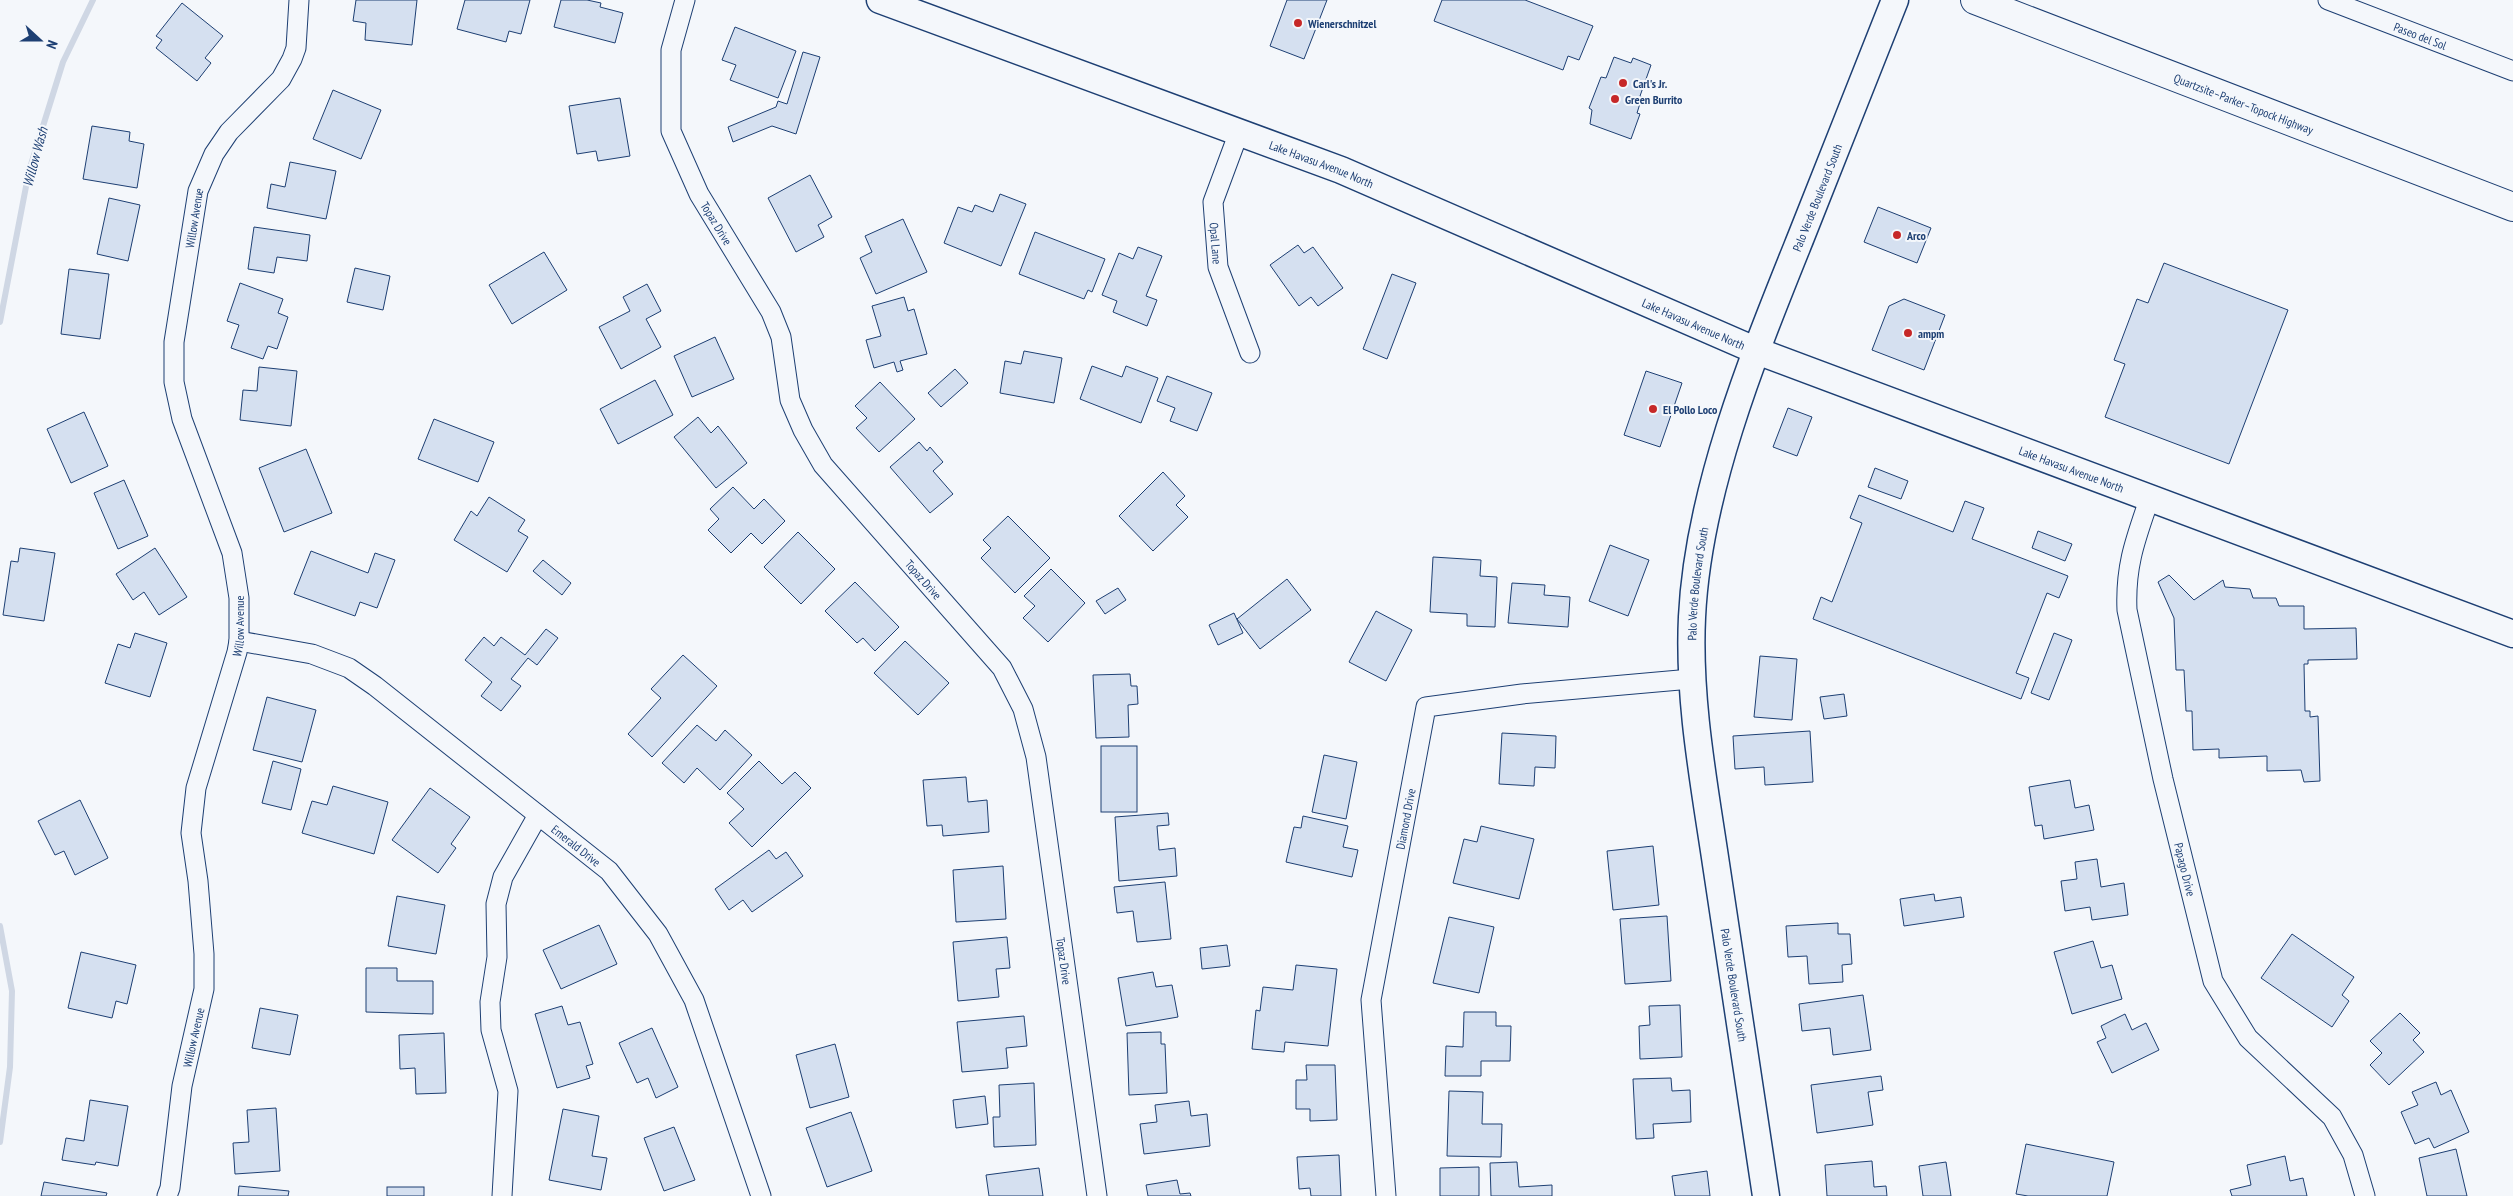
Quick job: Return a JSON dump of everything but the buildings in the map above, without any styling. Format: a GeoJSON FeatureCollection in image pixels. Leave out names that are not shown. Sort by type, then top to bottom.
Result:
{"type":"FeatureCollection","features":[{"type":"Feature","properties":{"kind":"highway","name":"Quartzsite–Parker–Topock Highway"},"geometry":{"type":"LineString","coordinates":[[1975,0],[2513,206]]}},
{"type":"Feature","properties":{"kind":"main road","name":"Lake Havasu Avenue North"},"geometry":{"type":"LineString","coordinates":[[880,0],[1341,170],[1757,351],[2513,634]]}},
{"type":"Feature","properties":{"kind":"main road","name":"Palo Verde Boulevard South"},"geometry":{"type":"LineString","coordinates":[[1766,1196],[1702,766],[1691,679],[1692,615],[1702,542],[1719,470],[1757,351],[1895,0]]}},
{"type":"Feature","properties":{"kind":"street","name":"Willow Avenue"},"geometry":{"type":"LineString","coordinates":[[167,1196],[170,1188],[182,1086],[204,990],[204,954],[198,881],[191,834],[196,788],[230,679],[239,641],[239,598],[232,553],[182,420],[174,382],[174,342],[198,191],[214,154],[229,132],[281,79],[292,59],[296,48],[299,0]]}},
{"type":"Feature","properties":{"kind":"street","name":"Topaz Drive"},"geometry":{"type":"LineString","coordinates":[[685,0],[671,50],[671,131],[699,194],[771,312],[781,337],[790,400],[803,430],[823,465],[1002,668],[1023,709],[1036,756],[1097,1196]]}},
{"type":"Feature","properties":{"kind":"street","name":"Paseo del Sol"},"geometry":{"type":"LineString","coordinates":[[2328,0],[2513,71]]}},
{"type":"Feature","properties":{"kind":"street","name":"Opal Lane"},"geometry":{"type":"LineString","coordinates":[[1239,132],[1213,202],[1218,267],[1250,353]]}},
{"type":"Feature","properties":{"kind":"street","name":"Papago Drive"},"geometry":{"type":"LineString","coordinates":[[2150,497],[2132,549],[2126,582],[2127,610],[2163,779],[2213,982],[2248,1038],[2332,1116],[2353,1155],[2365,1196]]}},
{"type":"Feature","properties":{"kind":"street","name":"Emerald Drive"},"geometry":{"type":"LineString","coordinates":[[239,641],[312,654],[349,668],[376,686],[609,871],[658,934],[694,1000],[762,1196]]}},
{"type":"Feature","properties":{"kind":"street","name":"Diamond Drive"},"geometry":{"type":"LineString","coordinates":[[1386,1196],[1371,1000],[1426,707],[1522,694],[1691,679]]}},
{"type":"Feature","properties":{"kind":"street"},"geometry":{"type":"LineString","coordinates":[[502,1196],[508,1091],[491,1030],[490,1002],[497,957],[496,904],[503,877],[538,815]]}},
{"type":"Feature","properties":{"kind":"waterway","name":"Willow Wash"},"geometry":{"type":"LineString","coordinates":[[0,322],[29,171],[63,62],[93,0]]}},
{"type":"Feature","properties":{"kind":"waterway","name":"Willow Wash"},"geometry":{"type":"LineString","coordinates":[[0,926],[12,991],[10,1067],[0,1142]]}},
{"type":"Feature","properties":{"kind":"place","name":"Wienerschnitzel"},"geometry":{"type":"Point","coordinates":[1298,23]}},
{"type":"Feature","properties":{"kind":"place","name":"Carl's Jr."},"geometry":{"type":"Point","coordinates":[1623,83]}},
{"type":"Feature","properties":{"kind":"place","name":"Green Burrito"},"geometry":{"type":"Point","coordinates":[1615,99]}},
{"type":"Feature","properties":{"kind":"place","name":"Arco"},"geometry":{"type":"Point","coordinates":[1897,235]}},
{"type":"Feature","properties":{"kind":"place","name":"ampm"},"geometry":{"type":"Point","coordinates":[1908,333]}},
{"type":"Feature","properties":{"kind":"place","name":"El Pollo Loco"},"geometry":{"type":"Point","coordinates":[1653,409]}}]}
